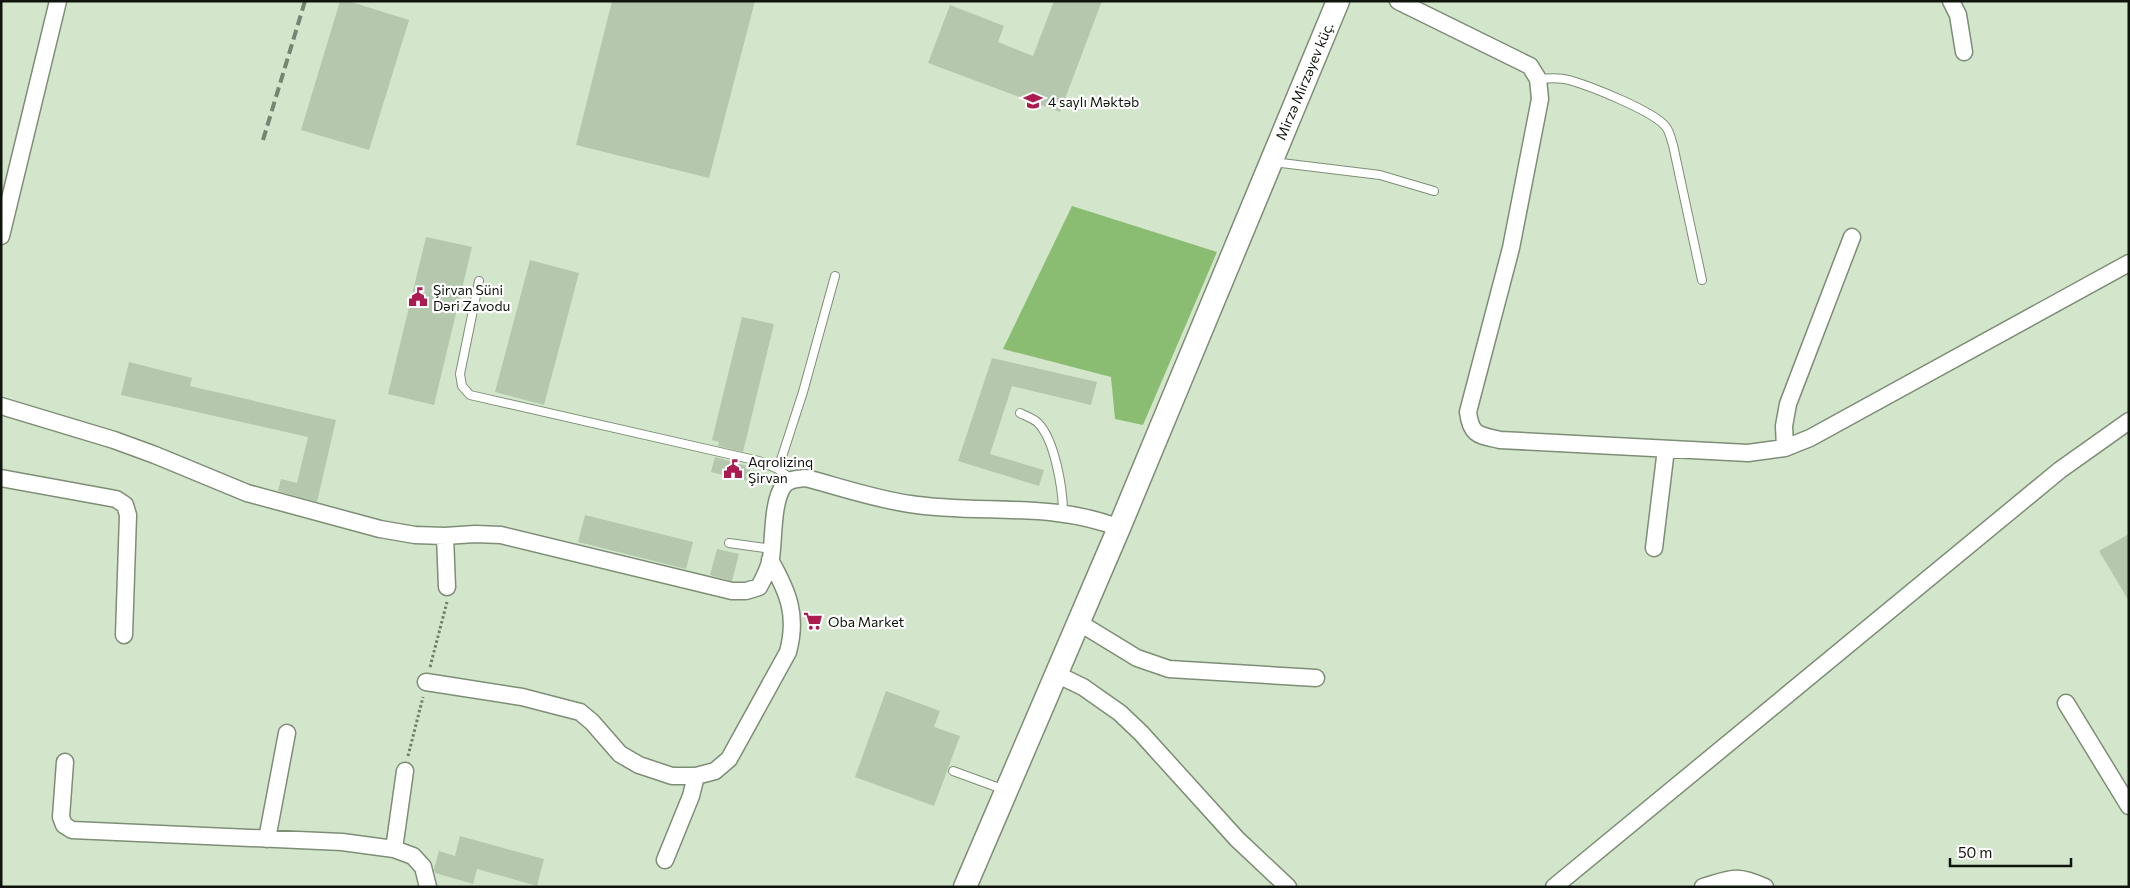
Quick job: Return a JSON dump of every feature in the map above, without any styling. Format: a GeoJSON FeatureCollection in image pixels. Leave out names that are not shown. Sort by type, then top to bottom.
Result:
{"type":"FeatureCollection","features":[{"type":"Feature","properties":{"kind":"main road","name":"Mirzə Mirzəyev küç."},"geometry":{"type":"LineString","coordinates":[[966,887],[1338,1]]}},
{"type":"Feature","properties":{"kind":"street"},"geometry":{"type":"LineString","coordinates":[[1,236],[58,1]]}},
{"type":"Feature","properties":{"kind":"street"},"geometry":{"type":"LineString","coordinates":[[1398,1],[1530,66],[1538,79],[1539,108],[1511,248],[1468,412],[1470,426],[1478,435],[1500,440],[1748,453],[1785,448],[1810,438],[2129,263]]}},
{"type":"Feature","properties":{"kind":"street"},"geometry":{"type":"LineString","coordinates":[[1952,1],[1958,15],[1964,52]]}},
{"type":"Feature","properties":{"kind":"street"},"geometry":{"type":"LineString","coordinates":[[1785,448],[1784,426],[1788,404],[1852,237]]}},
{"type":"Feature","properties":{"kind":"street"},"geometry":{"type":"LineString","coordinates":[[1,406],[130,446],[247,493],[380,529],[415,535],[501,535],[732,591],[746,591],[759,587],[771,554],[778,497],[785,485],[791,480],[806,478],[910,504],[1062,513],[1098,520],[1118,528]]}},
{"type":"Feature","properties":{"kind":"street"},"geometry":{"type":"LineString","coordinates":[[1554,887],[2060,470],[2129,421]]}},
{"type":"Feature","properties":{"kind":"street"},"geometry":{"type":"LineString","coordinates":[[1654,548],[1666,449]]}},
{"type":"Feature","properties":{"kind":"street"},"geometry":{"type":"LineString","coordinates":[[1,478],[116,499],[125,505],[128,515],[124,635]]}},
{"type":"Feature","properties":{"kind":"street"},"geometry":{"type":"LineString","coordinates":[[445,536],[447,587]]}},
{"type":"Feature","properties":{"kind":"street"},"geometry":{"type":"LineString","coordinates":[[426,682],[522,697],[580,712],[592,722],[620,754],[639,765],[672,776],[696,776],[715,771],[729,758],[788,652],[793,634],[792,611],[786,588],[771,554]]}},
{"type":"Feature","properties":{"kind":"street"},"geometry":{"type":"LineString","coordinates":[[1078,622],[1137,658],[1169,669],[1316,678]]}},
{"type":"Feature","properties":{"kind":"street"},"geometry":{"type":"LineString","coordinates":[[1056,674],[1083,687],[1120,713],[1141,733],[1237,839],[1288,887]]}},
{"type":"Feature","properties":{"kind":"street"},"geometry":{"type":"LineString","coordinates":[[2066,703],[2129,806]]}},
{"type":"Feature","properties":{"kind":"street"},"geometry":{"type":"LineString","coordinates":[[268,839],[287,733]]}},
{"type":"Feature","properties":{"kind":"street"},"geometry":{"type":"LineString","coordinates":[[65,762],[61,817],[64,825],[72,830],[342,842],[394,849],[413,856],[423,867],[428,887]]}},
{"type":"Feature","properties":{"kind":"street"},"geometry":{"type":"LineString","coordinates":[[394,849],[405,772]]}},
{"type":"Feature","properties":{"kind":"street"},"geometry":{"type":"LineString","coordinates":[[665,860],[691,796],[696,776]]}},
{"type":"Feature","properties":{"kind":"street"},"geometry":{"type":"LineString","coordinates":[[1703,887],[1729,878],[1745,878],[1765,887]]}},
{"type":"Feature","properties":{"kind":"lane"},"geometry":{"type":"LineString","coordinates":[[1538,79],[1555,78],[1568,80],[1630,104],[1651,115],[1666,127],[1673,145],[1702,280]]}},
{"type":"Feature","properties":{"kind":"lane"},"geometry":{"type":"LineString","coordinates":[[1271,162],[1380,175],[1434,191]]}},
{"type":"Feature","properties":{"kind":"lane"},"geometry":{"type":"LineString","coordinates":[[778,469],[802,392],[834,276]]}},
{"type":"Feature","properties":{"kind":"lane"},"geometry":{"type":"LineString","coordinates":[[478,282],[460,374],[462,386],[470,395],[759,461],[778,469],[791,480]]}},
{"type":"Feature","properties":{"kind":"lane"},"geometry":{"type":"LineString","coordinates":[[1020,413],[1037,422],[1048,440],[1060,478],[1063,495],[1062,513]]}},
{"type":"Feature","properties":{"kind":"lane"},"geometry":{"type":"LineString","coordinates":[[729,543],[771,554]]}},
{"type":"Feature","properties":{"kind":"lane"},"geometry":{"type":"LineString","coordinates":[[953,771],[1006,790]]}},
{"type":"Feature","properties":{"kind":"green space"},"geometry":{"type":"Polygon","coordinates":[[[1072,206],[1217,252],[1143,425],[1115,419],[1111,377],[1003,349],[1072,206]]]}},
{"type":"Feature","properties":{"kind":"building"},"geometry":{"type":"Polygon","coordinates":[[[340,1],[348,1],[409,20],[369,150],[301,130],[340,1]]]}},
{"type":"Feature","properties":{"kind":"building"},"geometry":{"type":"Polygon","coordinates":[[[612,1],[755,1],[709,178],[576,145],[612,1]]]}},
{"type":"Feature","properties":{"kind":"building"},"geometry":{"type":"Polygon","coordinates":[[[1054,1],[1102,1],[1060,112],[928,63],[950,5],[1004,26],[998,42],[1033,56],[1054,1]]]}},
{"type":"Feature","properties":{"kind":"building"},"geometry":{"type":"Polygon","coordinates":[[[426,237],[472,247],[434,405],[388,394],[426,237]]]}},
{"type":"Feature","properties":{"kind":"building"},"geometry":{"type":"Polygon","coordinates":[[[530,260],[579,273],[544,405],[495,392],[530,260]]]}},
{"type":"Feature","properties":{"kind":"building"},"geometry":{"type":"Polygon","coordinates":[[[742,317],[774,324],[743,452],[718,446],[719,442],[712,440],[742,317]]]}},
{"type":"Feature","properties":{"kind":"building"},"geometry":{"type":"Polygon","coordinates":[[[992,358],[1097,382],[1091,405],[1012,386],[990,454],[1044,470],[1039,486],[958,461],[992,358]]]}},
{"type":"Feature","properties":{"kind":"building"},"geometry":{"type":"Polygon","coordinates":[[[129,362],[192,378],[190,386],[336,420],[317,502],[278,491],[281,479],[297,483],[308,437],[121,395],[129,362]]]}},
{"type":"Feature","properties":{"kind":"building"},"geometry":{"type":"Polygon","coordinates":[[[715,457],[751,467],[747,481],[711,472],[715,457]]]}},
{"type":"Feature","properties":{"kind":"building"},"geometry":{"type":"Polygon","coordinates":[[[585,515],[693,542],[686,569],[578,542],[585,515]]]}},
{"type":"Feature","properties":{"kind":"building"},"geometry":{"type":"Polygon","coordinates":[[[2129,534],[2129,601],[2099,551],[2129,534]]]}},
{"type":"Feature","properties":{"kind":"building"},"geometry":{"type":"Polygon","coordinates":[[[717,549],[739,554],[732,581],[710,575],[717,549]]]}},
{"type":"Feature","properties":{"kind":"building"},"geometry":{"type":"Polygon","coordinates":[[[886,691],[940,711],[934,727],[960,736],[934,806],[855,777],[886,691]]]}},
{"type":"Feature","properties":{"kind":"building"},"geometry":{"type":"Polygon","coordinates":[[[460,836],[544,859],[537,886],[477,869],[473,884],[435,873],[434,869],[439,851],[455,856],[460,836]]]}},
{"type":"Feature","properties":{"kind":"railway"},"geometry":{"type":"LineString","coordinates":[[263,140],[305,1]]}},
{"type":"Feature","properties":{"kind":"place","name":"4 saylı Məktəb"},"geometry":{"type":"Point","coordinates":[1033,101]}},
{"type":"Feature","properties":{"kind":"place","name":"Şirvan Süni Dəri Zavodu"},"geometry":{"type":"Point","coordinates":[418,297]}},
{"type":"Feature","properties":{"kind":"place","name":"Aqrolizinq Şirvan"},"geometry":{"type":"Point","coordinates":[733,469]}},
{"type":"Feature","properties":{"kind":"place","name":"Oba Market"},"geometry":{"type":"Point","coordinates":[813,621]}}]}
